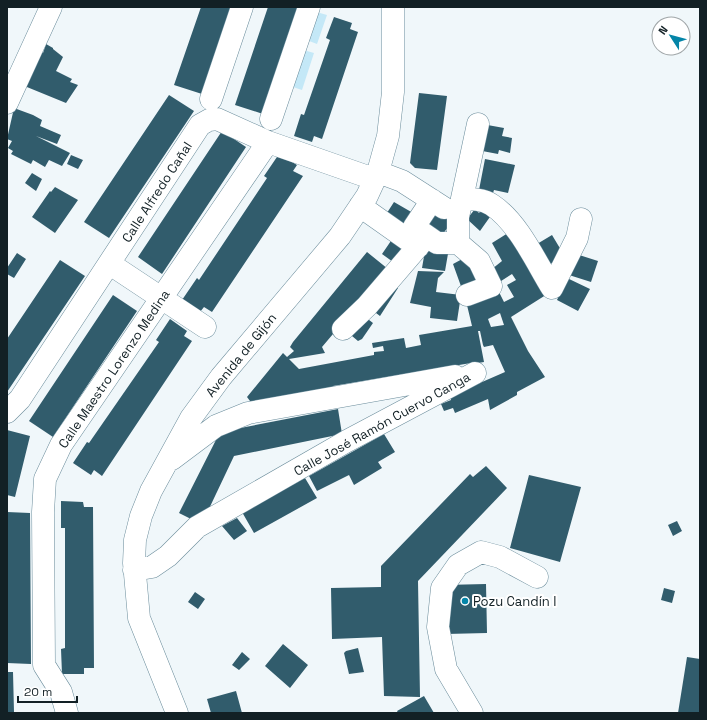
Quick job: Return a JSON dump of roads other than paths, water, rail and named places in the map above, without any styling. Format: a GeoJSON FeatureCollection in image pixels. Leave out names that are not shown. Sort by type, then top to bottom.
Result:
{"type":"FeatureCollection","features":[{"type":"Feature","properties":{"kind":"street"},"geometry":{"type":"LineString","coordinates":[[7,102],[51,7]]}},
{"type":"Feature","properties":{"kind":"street"},"geometry":{"type":"LineString","coordinates":[[211,99],[242,7]]}},
{"type":"Feature","properties":{"kind":"street"},"geometry":{"type":"LineString","coordinates":[[271,119],[309,7]]}},
{"type":"Feature","properties":{"kind":"street","name":"Avenida de Gijón"},"geometry":{"type":"LineString","coordinates":[[176,713],[139,618],[134,570],[135,540],[141,516],[151,491],[191,418],[221,377],[340,236],[360,206],[376,175],[388,136],[393,92],[393,7]]}},
{"type":"Feature","properties":{"kind":"street","name":"Calle Alfredo Cañal"},"geometry":{"type":"LineString","coordinates":[[7,412],[20,399],[200,125],[209,120],[217,119],[268,142],[376,175],[402,181],[432,200],[460,208]]}},
{"type":"Feature","properties":{"kind":"street"},"geometry":{"type":"LineString","coordinates":[[458,243],[460,208],[478,124]]}},
{"type":"Feature","properties":{"kind":"street","name":"Calle Maestro Lorenzo Medina"},"geometry":{"type":"LineString","coordinates":[[67,713],[61,692],[44,665],[43,512],[45,479],[61,445],[268,142]]}},
{"type":"Feature","properties":{"kind":"street"},"geometry":{"type":"LineString","coordinates":[[460,208],[475,199],[492,205],[514,226],[552,288],[577,238],[581,219]]}},
{"type":"Feature","properties":{"kind":"street"},"geometry":{"type":"LineString","coordinates":[[422,242],[414,227],[432,200]]}},
{"type":"Feature","properties":{"kind":"street"},"geometry":{"type":"LineString","coordinates":[[360,206],[422,242],[458,243],[479,260],[491,286],[467,295]]}},
{"type":"Feature","properties":{"kind":"street"},"geometry":{"type":"LineString","coordinates":[[343,329],[367,306],[422,242]]}},
{"type":"Feature","properties":{"kind":"street"},"geometry":{"type":"LineString","coordinates":[[110,264],[205,327]]}},
{"type":"Feature","properties":{"kind":"street","name":"Calle José Ramón Cuervo Canga"},"geometry":{"type":"LineString","coordinates":[[134,570],[152,567],[168,556],[197,527],[347,441],[475,373],[248,413],[216,426],[166,464]]}},
{"type":"Feature","properties":{"kind":"street"},"geometry":{"type":"LineString","coordinates":[[472,713],[446,670],[438,627],[442,588],[458,565],[481,552],[500,557],[537,577]]}},
{"type":"Feature","properties":{"kind":"place","name":"Pozu Candín I"},"geometry":{"type":"Point","coordinates":[465,601]}}]}
